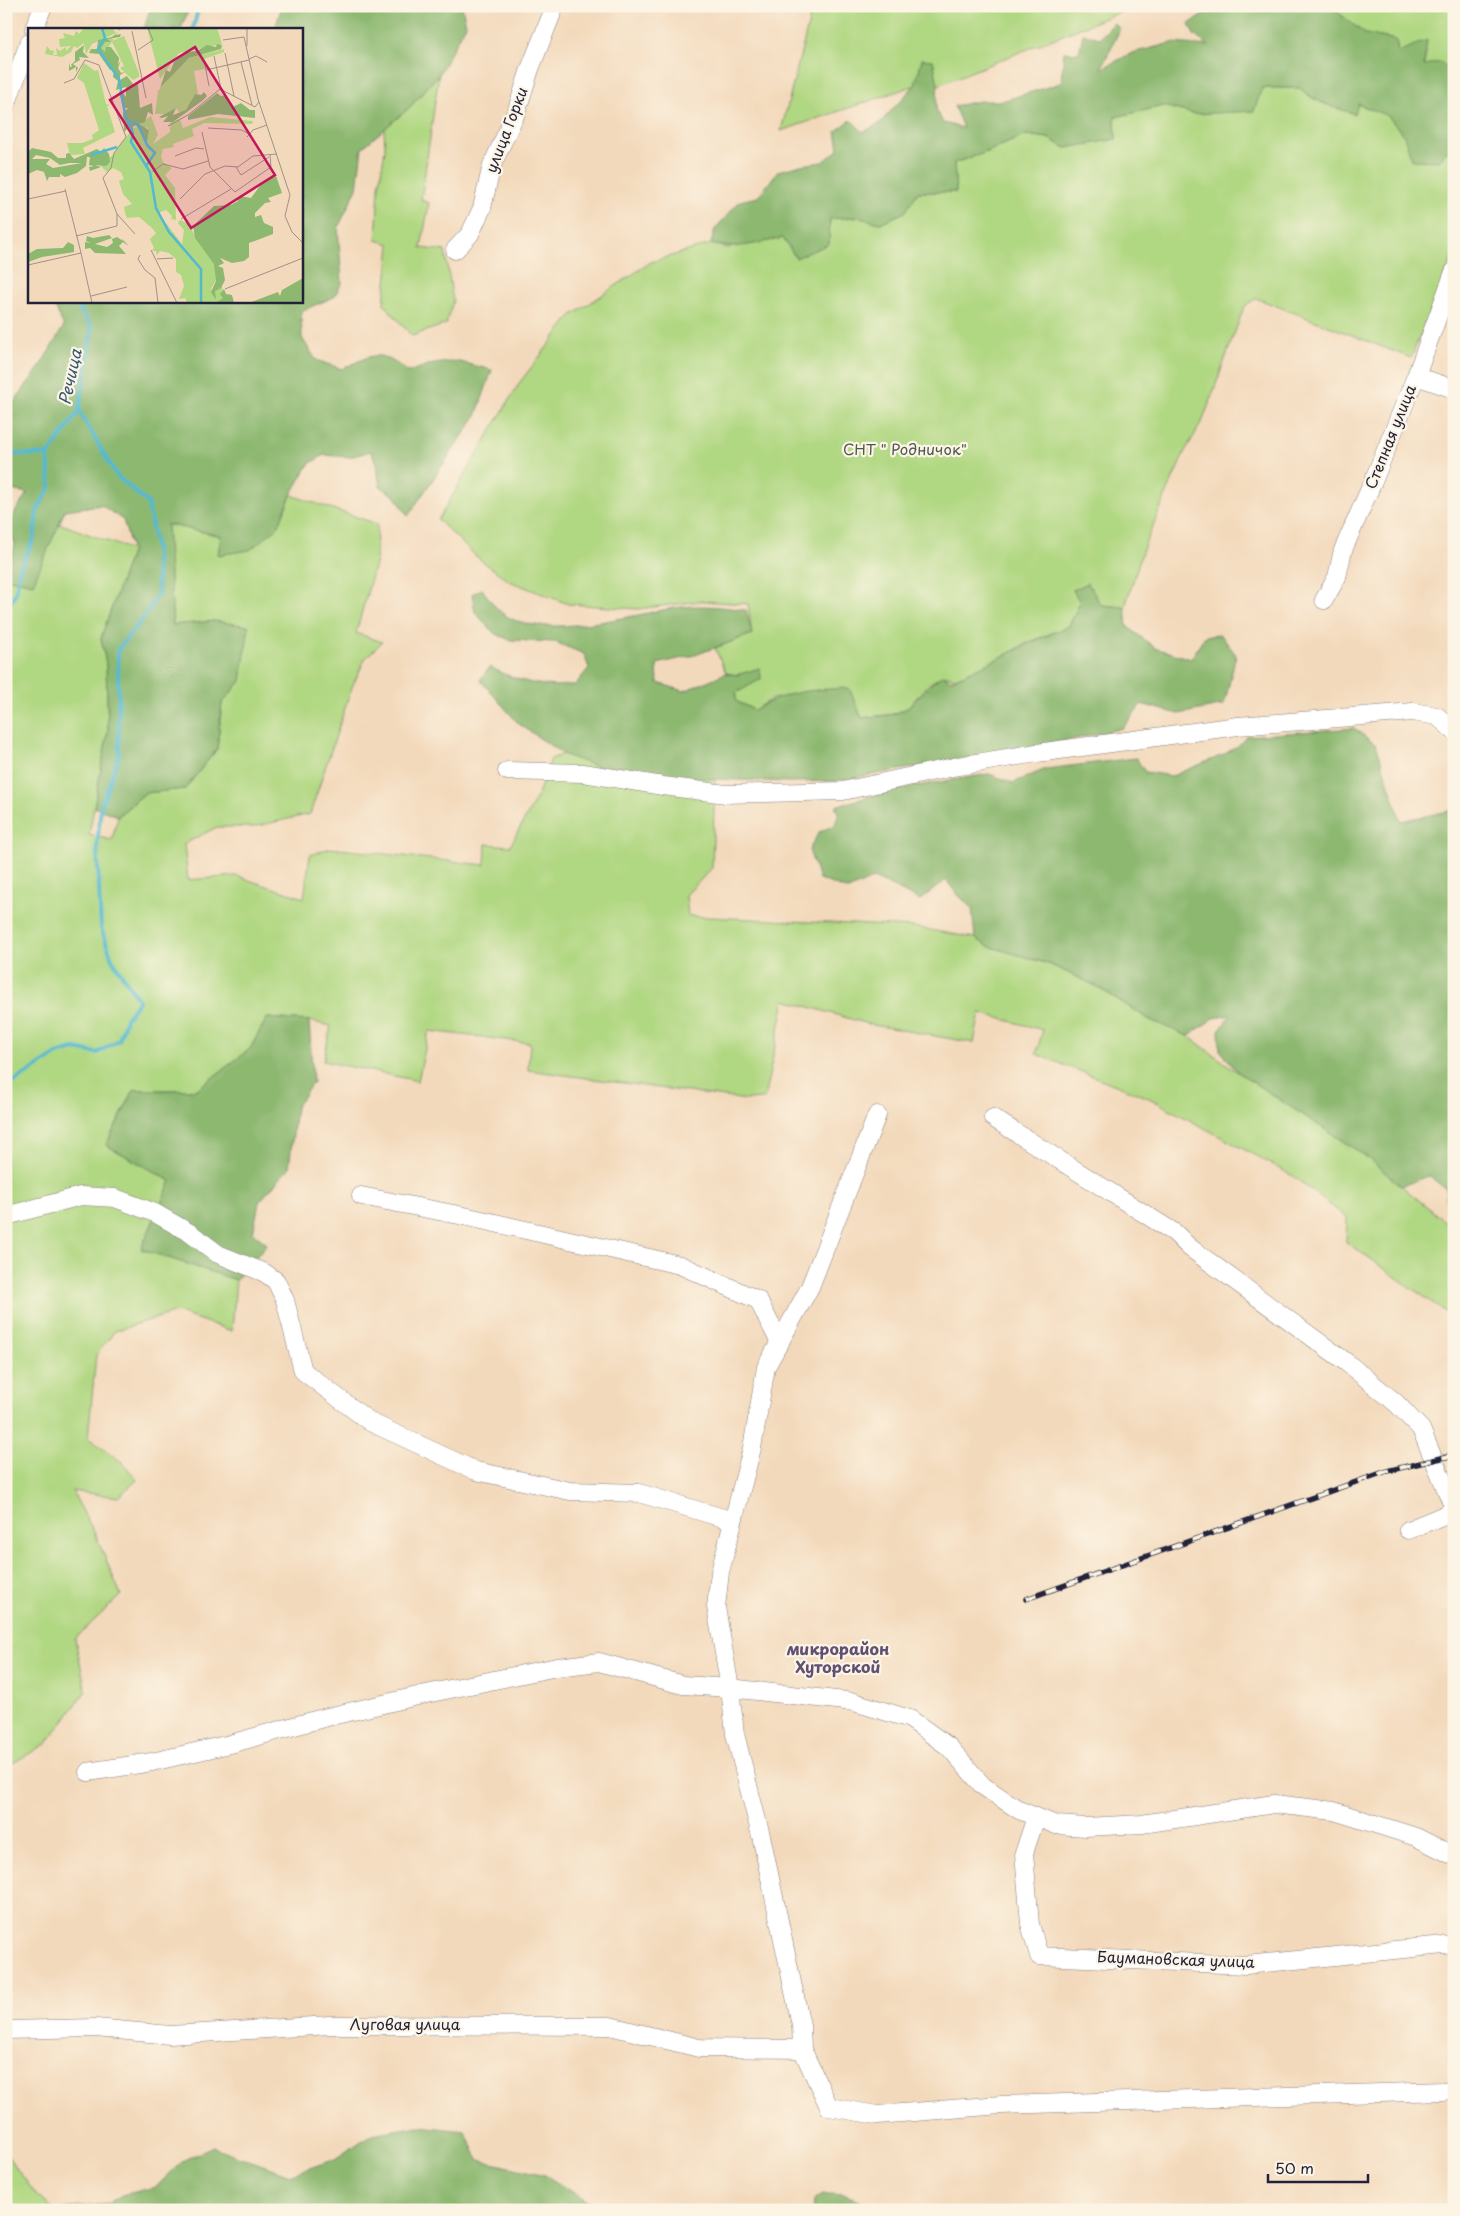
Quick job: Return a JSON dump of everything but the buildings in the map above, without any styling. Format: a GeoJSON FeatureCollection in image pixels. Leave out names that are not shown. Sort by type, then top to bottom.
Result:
{"type":"FeatureCollection","features":[{"type":"Feature","properties":{"kind":"street"},"geometry":{"type":"LineString","coordinates":[[34,28],[43,6]]}},
{"type":"Feature","properties":{"kind":"street","name":"улица Горки"},"geometry":{"type":"LineString","coordinates":[[456,250],[470,234],[482,208],[492,165],[516,113],[530,69],[555,6]]}},
{"type":"Feature","properties":{"kind":"street"},"geometry":{"type":"LineString","coordinates":[[6,105],[28,46]]}},
{"type":"Feature","properties":{"kind":"street","name":"Степная улица"},"geometry":{"type":"LineString","coordinates":[[1324,600],[1337,577],[1343,550],[1416,376],[1454,272]]}},
{"type":"Feature","properties":{"kind":"street"},"geometry":{"type":"LineString","coordinates":[[1416,376],[1454,389]]}},
{"type":"Feature","properties":{"kind":"street"},"geometry":{"type":"LineString","coordinates":[[507,771],[583,772],[663,786],[726,794],[843,792],[958,766],[1037,753],[1238,726],[1413,712],[1437,716],[1453,729]]}},
{"type":"Feature","properties":{"kind":"street"},"geometry":{"type":"LineString","coordinates":[[876,1115],[810,1286],[766,1367],[752,1448],[720,1572],[716,1607],[730,1688],[735,1734],[762,1840],[800,2025],[802,2049],[830,2107],[877,2115],[1001,2105],[1443,2091],[1454,2089]]}},
{"type":"Feature","properties":{"kind":"street"},"geometry":{"type":"LineString","coordinates":[[994,1118],[1175,1233],[1189,1247],[1346,1362],[1396,1403],[1421,1429],[1454,1510],[1408,1530]]}},
{"type":"Feature","properties":{"kind":"street"},"geometry":{"type":"LineString","coordinates":[[6,1216],[81,1196],[115,1198],[155,1213],[190,1233],[218,1254],[265,1274],[276,1281],[285,1300],[304,1371],[370,1422],[476,1471],[570,1491],[639,1492],[733,1521]]}},
{"type":"Feature","properties":{"kind":"street"},"geometry":{"type":"LineString","coordinates":[[361,1196],[464,1216],[680,1265],[758,1300],[780,1343]]}},
{"type":"Feature","properties":{"kind":"street"},"geometry":{"type":"LineString","coordinates":[[88,1772],[152,1762],[323,1718],[557,1667],[599,1662],[683,1685],[730,1688],[854,1702],[910,1719],[950,1747],[983,1786],[1019,1810],[1056,1825],[1086,1827],[1142,1824],[1274,1804],[1334,1811],[1416,1837],[1454,1856]]}},
{"type":"Feature","properties":{"kind":"street","name":"Баумановская улица"},"geometry":{"type":"LineString","coordinates":[[1036,1817],[1024,1853],[1030,1924],[1039,1956],[1246,1964],[1454,1944]]}},
{"type":"Feature","properties":{"kind":"street","name":"Луговая улица"},"geometry":{"type":"LineString","coordinates":[[6,2030],[96,2028],[170,2035],[330,2025],[610,2026],[699,2048],[802,2049]]}},
{"type":"Feature","properties":{"kind":"green space"},"geometry":{"type":"Polygon","coordinates":[[[151,6],[190,6],[181,28],[144,28],[151,6]]]}},
{"type":"Feature","properties":{"kind":"green space"},"geometry":{"type":"Polygon","coordinates":[[[282,6],[428,6],[432,10],[436,6],[462,6],[466,25],[439,74],[409,108],[362,148],[357,188],[338,228],[342,283],[334,297],[301,311],[302,338],[316,360],[342,369],[369,357],[376,356],[389,359],[408,372],[428,365],[456,361],[492,370],[476,416],[408,516],[396,497],[380,486],[376,463],[371,451],[350,457],[324,455],[309,464],[291,495],[278,527],[250,550],[218,555],[221,536],[167,524],[173,625],[215,621],[249,626],[241,681],[222,703],[217,749],[185,789],[145,793],[118,816],[94,807],[108,731],[106,664],[101,638],[132,550],[123,520],[101,505],[65,510],[33,584],[6,578],[15,544],[8,524],[27,493],[6,489],[6,413],[39,368],[64,326],[52,302],[302,302],[302,28],[275,28],[282,6]]]}},
{"type":"Feature","properties":{"kind":"green space"},"geometry":{"type":"Polygon","coordinates":[[[813,6],[1135,6],[938,85],[933,60],[916,85],[781,131],[813,6]]]}},
{"type":"Feature","properties":{"kind":"green space"},"geometry":{"type":"Polygon","coordinates":[[[1238,6],[1255,6],[1269,10],[1277,6],[1330,6],[1365,34],[1396,40],[1398,52],[1427,40],[1424,65],[1440,62],[1452,70],[1454,69],[1454,149],[1446,152],[1439,161],[1412,160],[1404,136],[1388,116],[1358,104],[1355,114],[1332,107],[1318,101],[1300,88],[1262,88],[1254,111],[1194,114],[1163,106],[1115,117],[1116,139],[1066,148],[1048,138],[1026,135],[984,153],[954,163],[956,192],[918,192],[905,212],[880,223],[857,217],[830,219],[829,244],[796,258],[783,238],[738,246],[711,244],[715,229],[740,201],[758,197],[778,171],[823,162],[839,149],[836,131],[851,120],[863,132],[879,124],[915,85],[922,59],[933,60],[938,85],[936,109],[943,123],[963,128],[954,106],[980,101],[1002,101],[1061,83],[1064,52],[1079,53],[1083,34],[1100,38],[1114,23],[1120,29],[1101,69],[1132,53],[1172,43],[1209,46],[1194,35],[1189,24],[1206,13],[1229,11],[1238,6]]]}},
{"type":"Feature","properties":{"kind":"green space"},"geometry":{"type":"Polygon","coordinates":[[[1330,6],[1454,6],[1454,69],[1424,65],[1426,52],[1398,53],[1396,40],[1365,34],[1330,6]]]}},
{"type":"Feature","properties":{"kind":"green space"},"geometry":{"type":"Polygon","coordinates":[[[439,74],[421,200],[429,203],[421,248],[445,251],[453,301],[446,324],[412,336],[384,304],[390,244],[376,240],[379,187],[385,149],[384,129],[409,108],[439,74]]]}},
{"type":"Feature","properties":{"kind":"green space","name":"СНТ \" Родничок\""},"geometry":{"type":"Polygon","coordinates":[[[1262,88],[1300,88],[1318,101],[1355,114],[1357,104],[1388,115],[1404,136],[1446,152],[1454,149],[1454,253],[1411,358],[1256,298],[1244,307],[1203,420],[1184,453],[1143,549],[1125,607],[1101,605],[1073,590],[1080,602],[1069,626],[1027,643],[988,665],[955,678],[943,675],[929,684],[907,708],[894,714],[861,718],[774,698],[754,710],[736,701],[736,692],[761,679],[726,673],[715,648],[752,634],[748,604],[701,601],[638,609],[568,604],[509,581],[478,558],[438,520],[520,382],[571,316],[651,262],[711,244],[727,248],[783,238],[796,258],[829,219],[857,217],[880,223],[905,212],[918,192],[956,192],[954,163],[984,153],[1026,135],[1048,138],[1066,148],[1116,139],[1115,117],[1163,106],[1194,114],[1262,88]]]}},
{"type":"Feature","properties":{"kind":"green space"},"geometry":{"type":"Polygon","coordinates":[[[291,495],[377,524],[376,561],[356,633],[382,642],[365,659],[352,687],[310,814],[253,827],[217,827],[184,844],[188,880],[236,876],[304,898],[310,855],[330,848],[485,865],[486,844],[510,846],[537,797],[551,759],[563,754],[606,770],[666,777],[715,779],[712,868],[686,895],[688,916],[913,927],[975,938],[989,946],[1049,964],[1096,986],[1150,1020],[1188,1036],[1239,1073],[1364,1155],[1454,1229],[1454,1318],[1346,1242],[1347,1218],[1293,1176],[1149,1098],[1036,1054],[1043,1030],[980,1013],[974,1043],[868,1024],[785,1000],[764,1099],[747,1100],[528,1070],[530,1043],[429,1031],[418,1081],[323,1061],[331,1026],[309,1021],[267,1018],[250,1049],[196,1090],[134,1090],[106,1145],[171,1181],[141,1249],[236,1280],[232,1331],[176,1312],[115,1331],[96,1355],[88,1438],[122,1462],[137,1480],[118,1497],[72,1491],[95,1534],[121,1595],[75,1639],[86,1691],[46,1744],[6,1767],[6,578],[33,584],[58,523],[132,550],[101,638],[106,664],[108,731],[89,835],[112,840],[118,816],[145,793],[185,789],[217,749],[222,703],[241,681],[215,621],[173,625],[166,524],[221,536],[218,555],[278,527],[291,495]]]}},
{"type":"Feature","properties":{"kind":"green space"},"geometry":{"type":"Polygon","coordinates":[[[1088,583],[1101,605],[1125,607],[1127,626],[1155,648],[1191,659],[1205,636],[1221,635],[1236,655],[1224,705],[1179,714],[1141,704],[1123,728],[1070,740],[836,781],[789,782],[666,777],[606,770],[563,754],[519,724],[480,680],[490,667],[511,677],[531,683],[552,686],[575,685],[589,668],[584,654],[555,642],[510,640],[494,633],[475,612],[472,594],[482,589],[504,615],[524,623],[544,626],[566,626],[613,620],[692,606],[746,610],[752,634],[695,655],[657,664],[658,683],[684,691],[726,673],[736,675],[760,668],[761,679],[736,693],[736,701],[754,710],[778,698],[800,692],[849,688],[862,718],[898,713],[913,703],[943,675],[951,680],[1069,626],[1080,602],[1073,590],[1088,583]]]}},
{"type":"Feature","properties":{"kind":"green space"},"geometry":{"type":"Polygon","coordinates":[[[1354,728],[1376,745],[1401,821],[1454,810],[1454,1227],[1447,1214],[1446,1189],[1429,1176],[1401,1186],[1364,1155],[1239,1073],[1220,1050],[1219,1030],[1231,1015],[1214,1018],[1188,1036],[1150,1020],[1096,986],[1049,964],[988,946],[975,938],[972,908],[946,880],[920,900],[874,878],[848,890],[819,879],[809,850],[819,832],[835,825],[839,812],[835,806],[898,789],[989,774],[1013,783],[1046,769],[1136,758],[1145,772],[1172,776],[1223,755],[1238,746],[1247,736],[1354,728]]]}},
{"type":"Feature","properties":{"kind":"green space"},"geometry":{"type":"Polygon","coordinates":[[[267,1018],[309,1021],[313,1082],[296,1107],[289,1168],[259,1202],[253,1233],[267,1244],[236,1280],[141,1249],[171,1181],[106,1145],[134,1090],[196,1090],[250,1049],[267,1018]]]}},
{"type":"Feature","properties":{"kind":"green space"},"geometry":{"type":"Polygon","coordinates":[[[419,2126],[465,2131],[479,2160],[545,2175],[601,2210],[53,2210],[107,2204],[122,2195],[156,2187],[183,2161],[213,2147],[290,2175],[335,2159],[372,2134],[419,2126]]]}},
{"type":"Feature","properties":{"kind":"green space"},"geometry":{"type":"Polygon","coordinates":[[[6,2154],[37,2196],[54,2209],[6,2210],[6,2154]]]}},
{"type":"Feature","properties":{"kind":"green space"},"geometry":{"type":"Polygon","coordinates":[[[823,2194],[855,2198],[869,2210],[813,2210],[814,2200],[823,2194]]]}},
{"type":"Feature","properties":{"kind":"waterway","name":"Речица"},"geometry":{"type":"LineString","coordinates":[[193,28],[199,6]]}},
{"type":"Feature","properties":{"kind":"waterway","name":"Речица"},"geometry":{"type":"LineString","coordinates":[[6,612],[16,592],[20,568],[34,538],[37,511],[50,487],[48,455],[79,411],[92,329],[76,302]]}},
{"type":"Feature","properties":{"kind":"waterway"},"geometry":{"type":"LineString","coordinates":[[6,1084],[12,1083],[57,1054],[74,1049],[97,1053],[119,1040],[126,1019],[139,1001],[112,959],[101,928],[97,846],[101,807],[119,755],[118,649],[142,620],[158,595],[156,551],[148,503],[117,476],[79,411]]}},
{"type":"Feature","properties":{"kind":"waterway","name":"Речица"},"geometry":{"type":"LineString","coordinates":[[6,457],[9,454],[48,455]]}},
{"type":"Feature","properties":{"kind":"railway"},"geometry":{"type":"LineString","coordinates":[[1026,1599],[1387,1471],[1454,1455]]}},
{"type":"Feature","properties":{"kind":"district","name":"микрорайон Хуторской"},"geometry":{"type":"Point","coordinates":[838,1658]}}]}
